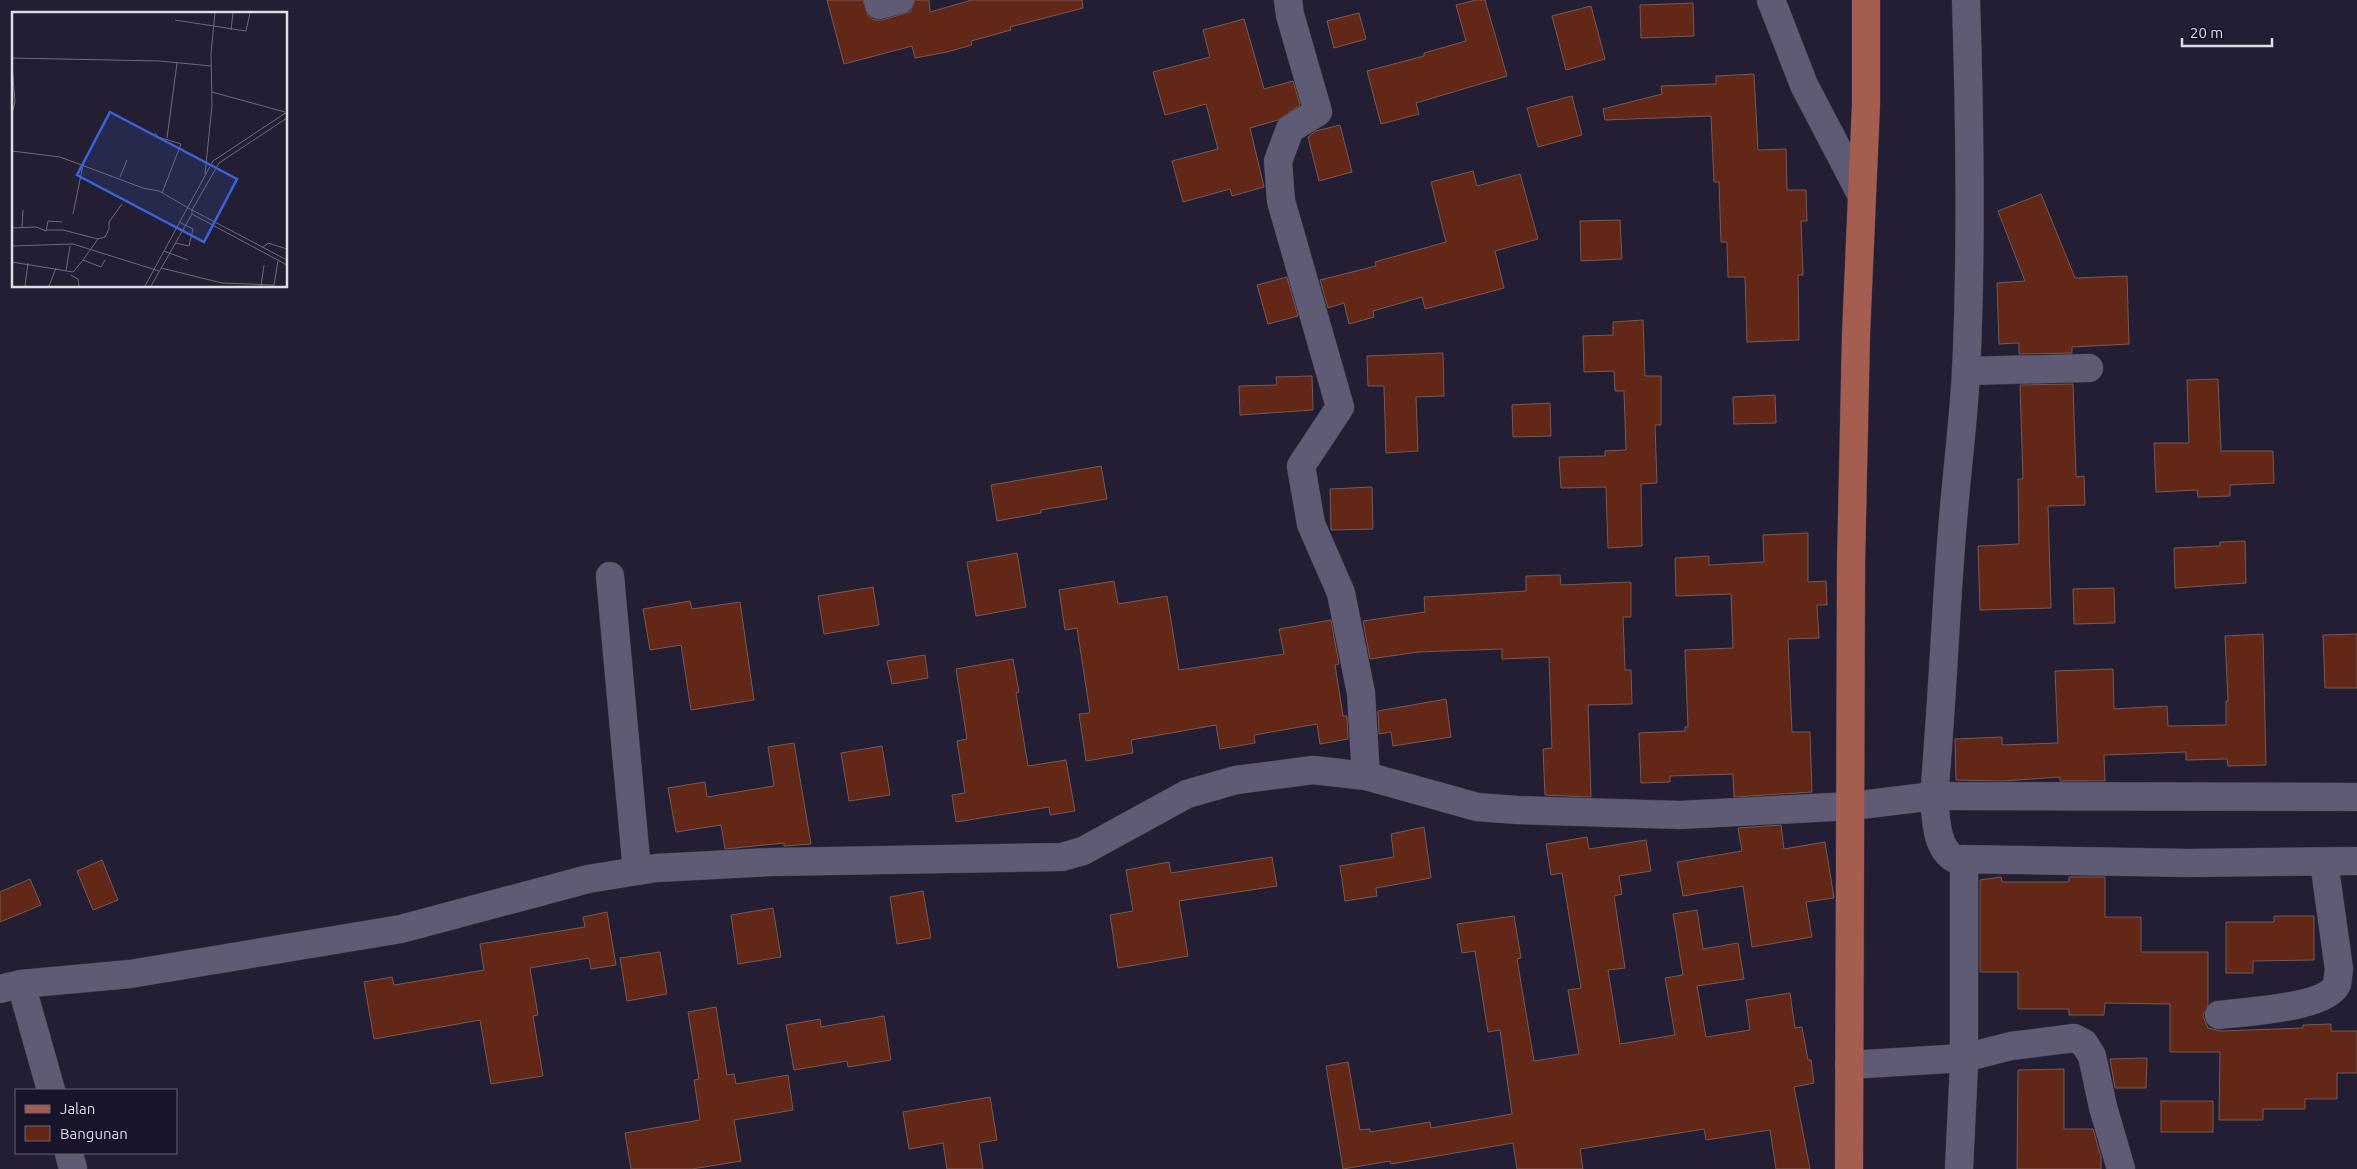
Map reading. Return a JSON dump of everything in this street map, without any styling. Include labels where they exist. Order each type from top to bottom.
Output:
[{"type":"main road","points":[[1849,1169],[1854,806],[1852,554],[1861,194],[1866,104],[1866,0]]},
{"type":"street","points":[[878,0],[879,5],[900,0]]},
{"type":"street","points":[[1288,0],[1290,15],[1318,112],[1290,129],[1278,161],[1281,201],[1340,407],[1301,466],[1311,524],[1341,593],[1361,693],[1366,776]]},
{"type":"street","points":[[1771,0],[1804,85],[1861,194]]},
{"type":"street","points":[[1959,1169],[1955,1059],[1953,854],[1930,806],[1943,706],[1952,532],[1962,438],[1966,371],[1971,153],[1966,0]]},
{"type":"street","points":[[1966,371],[2088,368]]},
{"type":"street","points":[[610,576],[637,871]]},
{"type":"street","points":[[51,1089],[10,987],[130,974],[401,930],[588,879],[637,871],[771,862],[1062,857],[1083,851],[1187,794],[1236,780],[1313,770],[1366,776],[1477,806],[1517,810],[1680,815],[1854,806],[2357,797]]},
{"type":"street","points":[[1953,854],[2189,863],[2357,861]]},
{"type":"street","points":[[2220,1015],[2308,1003],[2326,996],[2336,986],[2339,969],[2324,862]]},
{"type":"street","points":[[1849,1066],[1955,1059],[2011,1046],[2074,1038],[2084,1044],[2092,1056],[2103,1107],[2121,1169]]},
{"type":"street","points":[[68,1154],[73,1169]]},
{"type":"building","points":[[827,0],[863,0],[868,16],[874,20],[882,20],[910,12],[915,0],[929,0],[930,12],[972,0],[1082,0],[1083,8],[1010,27],[1011,30],[971,41],[972,45],[947,52],[915,58],[912,46],[844,64]]},
{"type":"building","points":[[1476,0],[1485,0],[1507,76],[1416,103],[1419,114],[1381,124],[1367,71],[1424,56],[1424,53],[1466,41],[1456,5]]},
{"type":"building","points":[[1693,3],[1694,36],[1641,38],[1640,5]]},
{"type":"building","points":[[1591,6],[1605,59],[1566,70],[1552,16]]},
{"type":"building","points":[[1359,13],[1366,39],[1334,48],[1327,21]]},
{"type":"building","points":[[1244,19],[1264,89],[1293,81],[1300,105],[1278,120],[1250,128],[1264,187],[1232,196],[1230,189],[1183,202],[1172,161],[1218,149],[1206,104],[1165,115],[1153,72],[1210,57],[1203,30]]},
{"type":"building","points":[[1754,74],[1758,150],[1786,149],[1787,190],[1806,190],[1807,221],[1801,221],[1803,275],[1798,275],[1799,340],[1747,342],[1745,277],[1728,277],[1727,242],[1721,242],[1719,182],[1714,182],[1711,116],[1605,120],[1603,109],[1662,94],[1661,86],[1716,84],[1716,76]]},
{"type":"building","points":[[1572,96],[1582,135],[1538,147],[1527,108]]},
{"type":"building","points":[[1340,125],[1352,172],[1319,181],[1308,137],[1316,131]]},
{"type":"building","points":[[1473,171],[1477,186],[1520,174],[1538,239],[1495,251],[1504,288],[1425,309],[1422,297],[1373,311],[1374,317],[1349,324],[1344,303],[1328,308],[1320,280],[1376,266],[1375,262],[1446,242],[1431,182]]},
{"type":"building","points":[[2041,194],[2075,278],[2127,276],[2129,344],[2072,347],[2072,353],[2019,354],[2019,343],[1999,344],[1997,283],[2025,281],[1998,211]]},
{"type":"building","points":[[1620,220],[1622,259],[1581,261],[1580,221]]},
{"type":"building","points":[[1287,277],[1298,316],[1268,324],[1257,285]]},
{"type":"building","points":[[1643,320],[1645,376],[1661,376],[1661,425],[1655,425],[1657,483],[1641,484],[1642,546],[1608,548],[1606,487],[1561,488],[1559,457],[1605,456],[1605,451],[1626,450],[1624,391],[1615,391],[1614,371],[1584,372],[1583,336],[1613,335],[1613,322]]},
{"type":"building","points":[[1443,353],[1444,396],[1416,397],[1418,451],[1386,453],[1384,386],[1368,386],[1367,356]]},
{"type":"building","points":[[1312,376],[1313,410],[1240,415],[1239,386],[1277,385],[1276,377]]},
{"type":"building","points":[[2218,379],[2221,451],[2273,451],[2274,483],[2230,485],[2230,496],[2198,497],[2197,490],[2156,492],[2154,443],[2189,443],[2187,380]]},
{"type":"building","points":[[2073,384],[2076,477],[2084,476],[2085,505],[2048,506],[2051,608],[1980,610],[1978,546],[2019,544],[2018,479],[2023,479],[2020,385]]},
{"type":"building","points":[[1775,395],[1776,423],[1734,424],[1733,397]]},
{"type":"building","points":[[1550,403],[1551,436],[1513,437],[1512,405]]},
{"type":"building","points":[[1101,466],[1107,499],[1041,510],[1041,513],[997,521],[991,485]]},
{"type":"building","points":[[1372,487],[1373,529],[1331,530],[1330,489]]},
{"type":"building","points":[[1808,533],[1808,582],[1826,581],[1827,605],[1817,605],[1819,638],[1788,639],[1792,732],[1810,732],[1812,792],[1734,797],[1733,774],[1670,776],[1670,782],[1641,783],[1639,733],[1685,731],[1685,727],[1688,727],[1685,650],[1733,648],[1731,594],[1676,596],[1675,558],[1709,556],[1709,565],[1764,562],[1763,535]]},
{"type":"building","points":[[2245,541],[2246,583],[2175,588],[2174,548],[2220,546],[2220,542]]},
{"type":"building","points":[[1017,553],[1026,607],[976,616],[967,562]]},
{"type":"building","points":[[1560,575],[1561,585],[1631,582],[1631,617],[1623,617],[1625,670],[1631,670],[1632,704],[1588,705],[1591,797],[1545,795],[1543,749],[1552,748],[1549,657],[1502,659],[1502,649],[1418,652],[1370,659],[1363,621],[1425,612],[1424,597],[1526,591],[1526,576]]},
{"type":"building","points":[[1114,581],[1118,604],[1167,596],[1179,670],[1284,654],[1279,629],[1331,620],[1339,664],[1335,665],[1343,716],[1347,716],[1348,739],[1320,744],[1317,724],[1254,735],[1255,743],[1220,749],[1216,725],[1131,740],[1133,753],[1086,761],[1079,714],[1090,713],[1077,628],[1065,630],[1059,590]]},
{"type":"building","points":[[873,587],[879,625],[824,634],[818,596]]},
{"type":"building","points":[[2114,588],[2115,623],[2074,624],[2073,589]]},
{"type":"building","points":[[690,601],[692,609],[740,602],[754,700],[691,710],[681,645],[650,650],[643,609]]},
{"type":"building","points":[[2263,634],[2266,765],[2228,766],[2227,759],[2186,760],[2186,752],[2104,755],[2105,781],[2060,781],[2060,777],[2003,781],[1956,780],[1955,739],[2002,737],[2002,745],[2058,743],[2055,671],[2113,669],[2114,709],[2167,706],[2168,726],[2226,725],[2226,701],[2228,701],[2225,636]]},
{"type":"building","points":[[2357,634],[2357,688],[2325,688],[2323,635]]},
{"type":"building","points":[[925,655],[928,678],[892,684],[887,661]]},
{"type":"building","points":[[1013,659],[1019,692],[1016,693],[1028,766],[1066,760],[1075,811],[1050,815],[1049,807],[956,822],[952,795],[965,793],[957,741],[967,739],[956,669]]},
{"type":"building","points":[[1446,699],[1451,737],[1393,746],[1391,732],[1379,734],[1378,711]]},
{"type":"building","points":[[794,743],[811,844],[784,846],[784,843],[725,849],[721,825],[676,832],[668,788],[705,782],[707,797],[774,786],[768,747]]},
{"type":"building","points":[[882,746],[890,795],[849,801],[841,753]]},
{"type":"building","points":[[1781,825],[1784,849],[1825,842],[1834,898],[1806,902],[1812,937],[1752,947],[1743,886],[1683,896],[1677,862],[1742,851],[1738,828]]},
{"type":"building","points":[[1424,827],[1431,878],[1376,888],[1377,896],[1345,901],[1340,866],[1394,857],[1391,834]]},
{"type":"building","points":[[1587,837],[1589,849],[1646,840],[1651,871],[1619,876],[1622,894],[1614,896],[1625,968],[1608,970],[1620,1044],[1675,1035],[1665,978],[1683,975],[1673,914],[1697,910],[1703,949],[1738,943],[1744,979],[1697,986],[1706,1037],[1750,1030],[1746,1000],[1790,993],[1795,1028],[1802,1027],[1808,1060],[1811,1060],[1814,1083],[1794,1087],[1810,1169],[1776,1169],[1770,1130],[1706,1140],[1704,1129],[1580,1149],[1583,1169],[1517,1169],[1513,1143],[1391,1164],[1390,1161],[1343,1169],[1326,1066],[1348,1062],[1360,1130],[1370,1129],[1370,1132],[1430,1122],[1431,1128],[1512,1114],[1500,1030],[1488,1032],[1475,951],[1462,953],[1457,924],[1514,916],[1521,958],[1517,959],[1534,1061],[1579,1054],[1568,990],[1581,988],[1562,873],[1551,875],[1546,844]]},
{"type":"building","points":[[1272,857],[1277,886],[1179,901],[1188,956],[1118,968],[1110,915],[1133,911],[1126,870],[1169,862],[1171,873]]},
{"type":"building","points":[[102,860],[118,900],[93,910],[77,871]]},
{"type":"building","points":[[2001,877],[2002,882],[2069,882],[2069,877],[2105,877],[2105,917],[2141,917],[2141,952],[2208,952],[2208,1005],[2203,1016],[2208,1028],[2221,1031],[2303,1028],[2303,1025],[2331,1024],[2331,1031],[2357,1031],[2357,1073],[2337,1073],[2337,1099],[2305,1099],[2305,1109],[2263,1109],[2263,1120],[2219,1120],[2220,1052],[2170,1052],[2170,1004],[2105,1003],[2104,1015],[2069,1015],[2069,1009],[2018,1009],[2018,972],[1980,972],[1980,880]]},
{"type":"building","points":[[30,879],[41,905],[0,922],[0,892]]},
{"type":"building","points":[[923,891],[931,938],[897,944],[890,897]]},
{"type":"building","points":[[773,908],[781,957],[738,964],[731,915]]},
{"type":"building","points":[[607,912],[616,965],[591,969],[589,958],[530,968],[538,1015],[533,1016],[543,1076],[491,1084],[480,1020],[374,1039],[364,982],[392,977],[394,985],[484,970],[480,944],[585,927],[583,917]]},
{"type":"building","points":[[2274,916],[2314,916],[2314,960],[2253,961],[2253,973],[2226,973],[2226,922],[2274,922]]},
{"type":"building","points":[[660,952],[667,994],[627,1001],[620,958]]},
{"type":"building","points":[[716,1007],[727,1075],[734,1074],[736,1084],[788,1075],[793,1110],[734,1120],[741,1161],[692,1169],[631,1169],[625,1133],[700,1120],[694,1080],[699,1079],[688,1012]]},
{"type":"building","points":[[884,1016],[891,1060],[848,1067],[847,1061],[794,1070],[786,1025],[820,1019],[821,1027]]},
{"type":"building","points":[[2147,1058],[2146,1088],[2115,1088],[2110,1059]]},
{"type":"building","points":[[2064,1069],[2064,1129],[2093,1129],[2101,1157],[2101,1169],[2017,1169],[2018,1070]]},
{"type":"building","points":[[990,1097],[997,1140],[979,1143],[983,1169],[947,1169],[943,1143],[909,1149],[903,1112]]},
{"type":"building","points":[[2161,1101],[2213,1101],[2213,1132],[2161,1132]]}]
